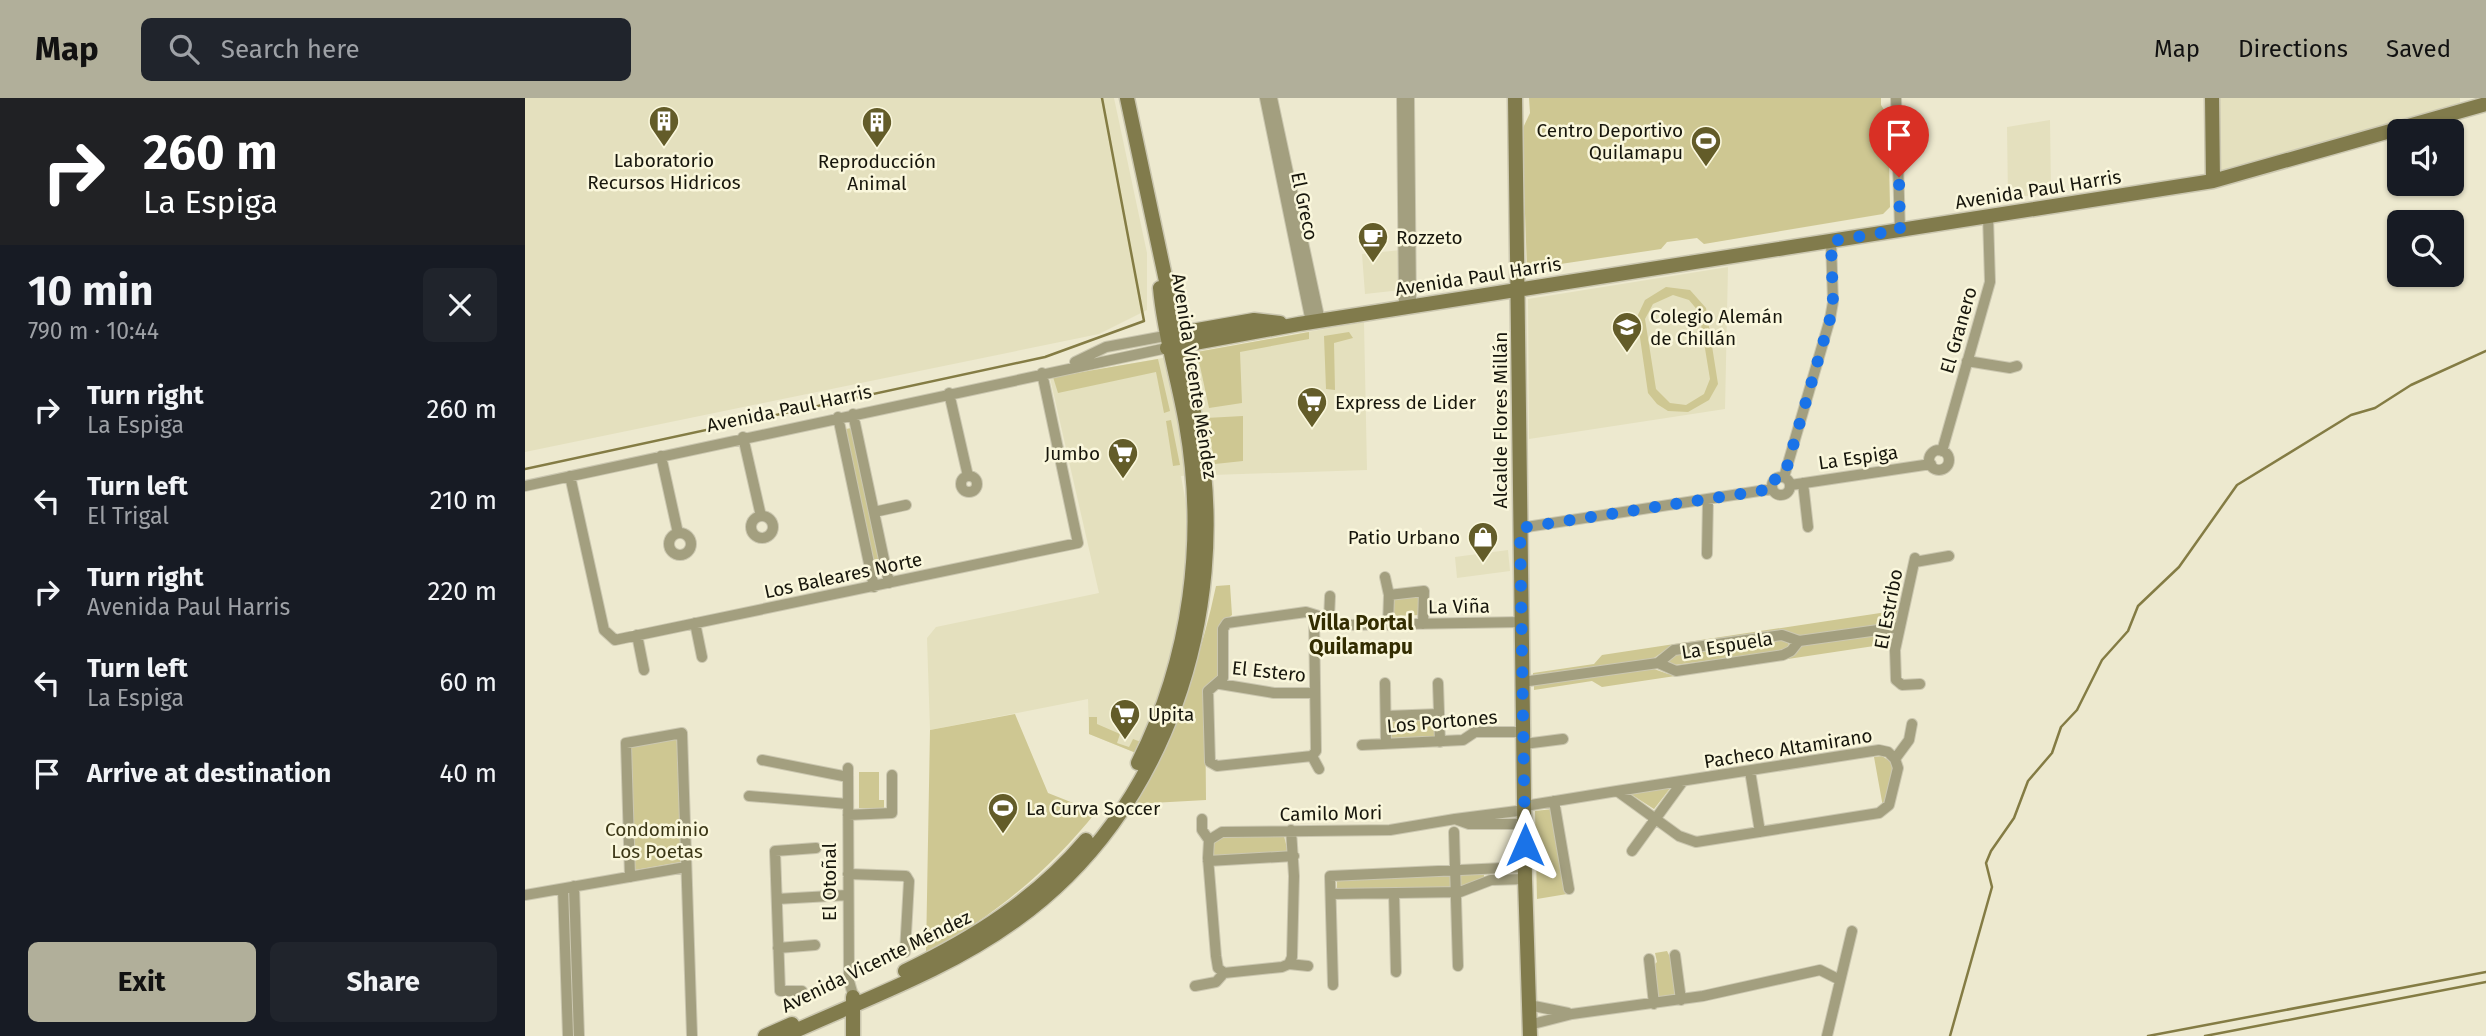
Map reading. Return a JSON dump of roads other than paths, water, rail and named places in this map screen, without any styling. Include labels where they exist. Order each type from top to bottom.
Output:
[{"type":"main road","name":"Avenida Vicente Méndez","points":[[784,1036],[959,945],[1030,896],[1093,832],[1134,772],[1156,724],[1176,666],[1193,570],[1194,496],[1189,446],[1154,227],[1127,98]]},
{"type":"main road","name":"Alcalde Flores Millán","points":[[1515,98],[1529,1030]]},
{"type":"main road","points":[[2212,98],[2213,181]]},
{"type":"main road","name":"Avenida Paul Harris","points":[[1172,341],[1408,307],[2213,181],[2486,104]]},
{"type":"main road","name":"Avenida Vicente Méndez","points":[[765,1036],[855,1001],[966,952],[1015,921],[1046,896],[1087,855],[1121,809],[1161,740],[1181,691],[1196,640],[1208,551],[1203,459],[1172,341]]},
{"type":"main road","points":[[853,1035],[855,1001]]},
{"type":"street","name":"El Greco","points":[[1265,98],[1310,322]]},
{"type":"street","name":"El Greco","points":[[1272,98],[1310,322]]},
{"type":"street","points":[[1402,98],[1408,307]]},
{"type":"street","points":[[1408,307],[1409,98]]},
{"type":"street","points":[[1896,98],[1900,230]]},
{"type":"street","name":"El Granero","points":[[1943,451],[1990,282],[1988,216]]},
{"type":"street","points":[[1772,489],[1773,480],[1787,481],[1830,319],[1833,302],[1831,241]]},
{"type":"street","name":"Avenida Paul Harris","points":[[525,486],[1062,369],[1105,347],[1172,341]]},
{"type":"street","points":[[1967,361],[2010,368],[2017,366]]},
{"type":"street","name":"Los Baleares Norte","points":[[570,476],[604,631],[615,640],[1078,543],[1042,373]]},
{"type":"street","points":[[949,393],[968,476]]},
{"type":"street","points":[[853,414],[889,583]]},
{"type":"street","points":[[838,418],[874,586]]},
{"type":"street","points":[[743,437],[761,516]]},
{"type":"street","points":[[1943,451],[1949,458],[1947,466],[1938,470],[1931,464],[1933,453],[1943,451]]},
{"type":"street","points":[[661,456],[678,533]]},
{"type":"street","name":"La Espiga","points":[[1520,528],[1772,489],[1776,494],[1784,495],[1787,481],[1803,483],[1931,464]]},
{"type":"street","points":[[1803,483],[1808,527]]},
{"type":"street","points":[[1707,554],[1708,499]]},
{"type":"street","points":[[874,512],[906,505]]},
{"type":"street","name":"El Estribo","points":[[1920,684],[1902,685],[1896,680],[1895,650],[1915,560],[1949,556]]},
{"type":"street","points":[[1385,577],[1389,595],[1388,625]]},
{"type":"street","points":[[1389,595],[1424,591],[1423,624]]},
{"type":"street","points":[[1329,620],[1330,596]]},
{"type":"street","name":"La Viña","points":[[1220,684],[1223,678],[1223,629],[1227,623],[1299,612],[1348,625],[1521,622]]},
{"type":"street","points":[[1220,684],[1208,691],[1210,762],[1217,766],[1312,756],[1316,751],[1314,615]]},
{"type":"street","points":[[695,623],[702,656]]},
{"type":"street","name":"La Espuela","points":[[1522,682],[1658,663],[1674,650],[1782,635],[1799,641],[1900,627]]},
{"type":"street","points":[[637,635],[644,670]]},
{"type":"street","name":"La Espuela","points":[[1658,663],[1676,671],[1783,655],[1791,651],[1799,641]]},
{"type":"street","points":[[1385,683],[1386,744]]},
{"type":"street","points":[[1438,683],[1440,742]]},
{"type":"street","name":"El Estero","points":[[1220,684],[1274,693],[1315,693]]},
{"type":"street","points":[[1386,716],[1439,714]]},
{"type":"street","points":[[1616,791],[1679,836],[1696,842],[1886,811],[1898,768],[1895,759],[1909,740],[1912,724]]},
{"type":"street","points":[[630,877],[627,743],[682,733],[692,1036]]},
{"type":"street","name":"Los Portones","points":[[1362,746],[1463,740],[1475,733],[1563,739]]},
{"type":"street","name":"Pacheco Altamirano","points":[[1683,781],[1879,750],[1888,752],[1895,759]]},
{"type":"street","points":[[1312,756],[1319,769]]},
{"type":"street","name":"El Otoñal","points":[[762,760],[848,773],[849,981],[855,1001]]},
{"type":"street","points":[[1750,771],[1760,832]]},
{"type":"street","points":[[848,815],[892,813],[892,775]]},
{"type":"street","name":"Camilo Mori","points":[[1209,840],[1211,836],[1222,832],[1390,830],[1455,819],[1469,824],[1525,813],[1554,801],[1673,780],[1683,781]]},
{"type":"street","points":[[1632,851],[1683,781]]},
{"type":"street","points":[[749,796],[848,804]]},
{"type":"street","points":[[1554,801],[1569,889]]},
{"type":"street","points":[[1202,819],[1202,830],[1209,840],[1208,861],[1216,956],[1218,968],[1224,973]]},
{"type":"street","points":[[1289,964],[1292,957],[1294,856],[1291,830]]},
{"type":"street","points":[[1454,832],[1458,966]]},
{"type":"street","points":[[802,991],[779,991],[775,851],[816,848]]},
{"type":"street","points":[[1208,861],[1294,856]]},
{"type":"street","points":[[525,895],[686,867]]},
{"type":"street","points":[[1333,985],[1331,876],[1455,870],[1525,873]]},
{"type":"street","points":[[1331,894],[1456,892],[1472,890],[1491,880],[1525,873]]},
{"type":"street","points":[[848,874],[907,876],[909,881],[905,952]]},
{"type":"street","points":[[569,1036],[574,887]]},
{"type":"street","points":[[563,888],[579,1036]]},
{"type":"street","points":[[1394,893],[1396,972]]},
{"type":"street","points":[[777,899],[848,895]]},
{"type":"street","points":[[1827,1036],[1852,931]]},
{"type":"street","points":[[778,948],[815,945]]},
{"type":"street","points":[[1675,955],[1681,1000]]},
{"type":"street","points":[[1649,959],[1654,1004]]},
{"type":"street","points":[[1195,986],[1216,982],[1224,973],[1289,964],[1308,966]]},
{"type":"street","points":[[1529,1030],[1572,1014],[1681,1000],[1820,970],[1840,980]]},
{"type":"street","points":[[1529,1005],[1572,1014]]},
{"type":"waterway","points":[[525,469],[1045,357],[1144,321],[1102,98]]},
{"type":"waterway","points":[[1950,1036],[1992,887],[1986,863],[1991,851],[2014,818],[2028,781],[2052,753],[2061,727],[2077,710],[2102,660],[2128,631],[2138,606],[2179,567],[2237,485],[2351,415],[2375,408],[2411,385],[2486,351]]},
{"type":"waterway","points":[[2148,1036],[2486,972]]},
{"type":"waterway","points":[[2205,1036],[2486,982]]},
{"type":"place","name":"Laboratorio Recursos Hidricos","points":[[664,148]]},
{"type":"place","name":"Reproducción Animal","points":[[877,149]]},
{"type":"place","name":"Centro Deportivo Quilamapu","points":[[1706,168]]},
{"type":"place","name":"Rozzeto","points":[[1373,264]]},
{"type":"place","name":"Colegio Alemán de Chillán","points":[[1627,354]]},
{"type":"place","name":"Express de Lider","points":[[1312,429]]},
{"type":"place","name":"Jumbo","points":[[1123,480]]},
{"type":"place","name":"Patio Urbano","points":[[1483,564]]},
{"type":"place","name":"Upita","points":[[1125,741]]},
{"type":"place","name":"La Curva Soccer","points":[[1003,835]]},
{"type":"district","name":"Villa Portal Quilamapu","points":[[1361,635]]},
{"type":"park label","name":"Condominio Los Poetas","points":[[657,840]]}]
